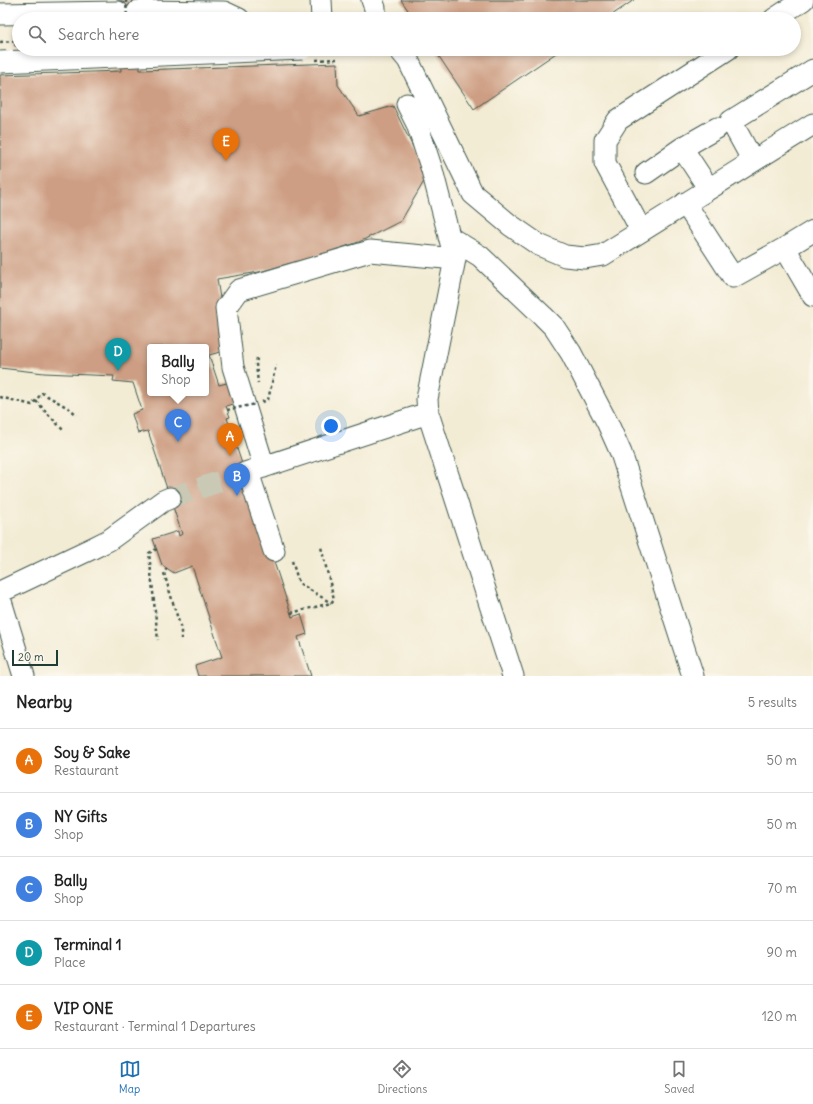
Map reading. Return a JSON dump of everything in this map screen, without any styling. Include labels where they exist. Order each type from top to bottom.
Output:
[{"type":"street","points":[[321,0],[322,12]]},
{"type":"street","points":[[785,12],[803,0]]},
{"type":"street","points":[[64,12],[127,10],[224,12]]},
{"type":"street","points":[[0,14],[12,14]]},
{"type":"street","points":[[0,56],[12,56]]},
{"type":"street","points":[[0,62],[139,56]]},
{"type":"street","points":[[405,56],[473,194],[510,225],[539,245],[565,256],[585,258],[603,255],[813,124]]},
{"type":"street","points":[[641,230],[605,163],[605,140],[618,120],[717,56]]},
{"type":"street","points":[[753,162],[731,121],[813,70]]},
{"type":"street","points":[[406,104],[418,124],[432,170],[455,259],[427,399],[428,413],[513,676]]},
{"type":"street","points":[[646,173],[682,148],[717,128]]},
{"type":"street","points":[[682,148],[709,188]]},
{"type":"street","points":[[685,203],[733,277],[813,231]]},
{"type":"street","points":[[449,237],[480,256],[543,316],[558,333],[571,353],[608,424],[621,453],[693,676]]},
{"type":"street","points":[[785,248],[813,296]]},
{"type":"street","points":[[283,556],[253,470],[233,367],[226,308],[239,290],[370,251],[455,259]]},
{"type":"street","points":[[253,470],[428,413]]},
{"type":"street","points":[[0,592],[109,540],[163,501],[170,498]]},
{"type":"street","points":[[0,598],[24,676]]},
{"type":"path","points":[[0,42],[12,41]]},
{"type":"path","points":[[257,358],[256,364],[258,387]]},
{"type":"path","points":[[228,410],[268,400],[276,365]]},
{"type":"path","points":[[0,397],[32,405],[42,393],[70,408],[77,415]]},
{"type":"path","points":[[36,401],[63,430]]},
{"type":"path","points":[[291,613],[331,603],[334,599],[321,547]]},
{"type":"path","points":[[156,549],[149,553],[158,640]]},
{"type":"path","points":[[283,556],[299,583],[331,603]]},
{"type":"path","points":[[167,568],[164,573],[181,629],[181,639]]},
{"type":"building","points":[[118,0],[137,0],[138,12],[119,12]]},
{"type":"building","points":[[401,0],[634,0],[616,12],[409,12]]},
{"type":"building","points":[[120,56],[139,56],[140,70],[337,63],[338,85],[359,116],[393,106],[426,174],[426,178],[401,221],[359,242],[319,255],[259,272],[217,279],[228,350],[209,355],[219,385],[234,381],[241,401],[226,406],[230,417],[227,418],[292,617],[301,614],[307,634],[298,637],[311,676],[198,676],[195,666],[222,657],[192,566],[174,573],[162,565],[153,539],[178,531],[179,536],[182,534],[148,431],[138,433],[132,414],[142,410],[133,383],[113,381],[114,376],[44,373],[0,368],[0,75],[121,71]]},
{"type":"building","points":[[439,56],[552,56],[474,109]]},
{"type":"tunnel","points":[[170,498],[245,473]]},
{"type":"place","name":"VIP ONE","points":[[226,161]]},
{"type":"place","name":"Terminal 1","points":[[118,371]]},
{"type":"place","name":"Bally","points":[[178,442]]},
{"type":"place","name":"Soy & Sake","points":[[230,456]]},
{"type":"place","name":"NY Gifts","points":[[237,496]]}]
